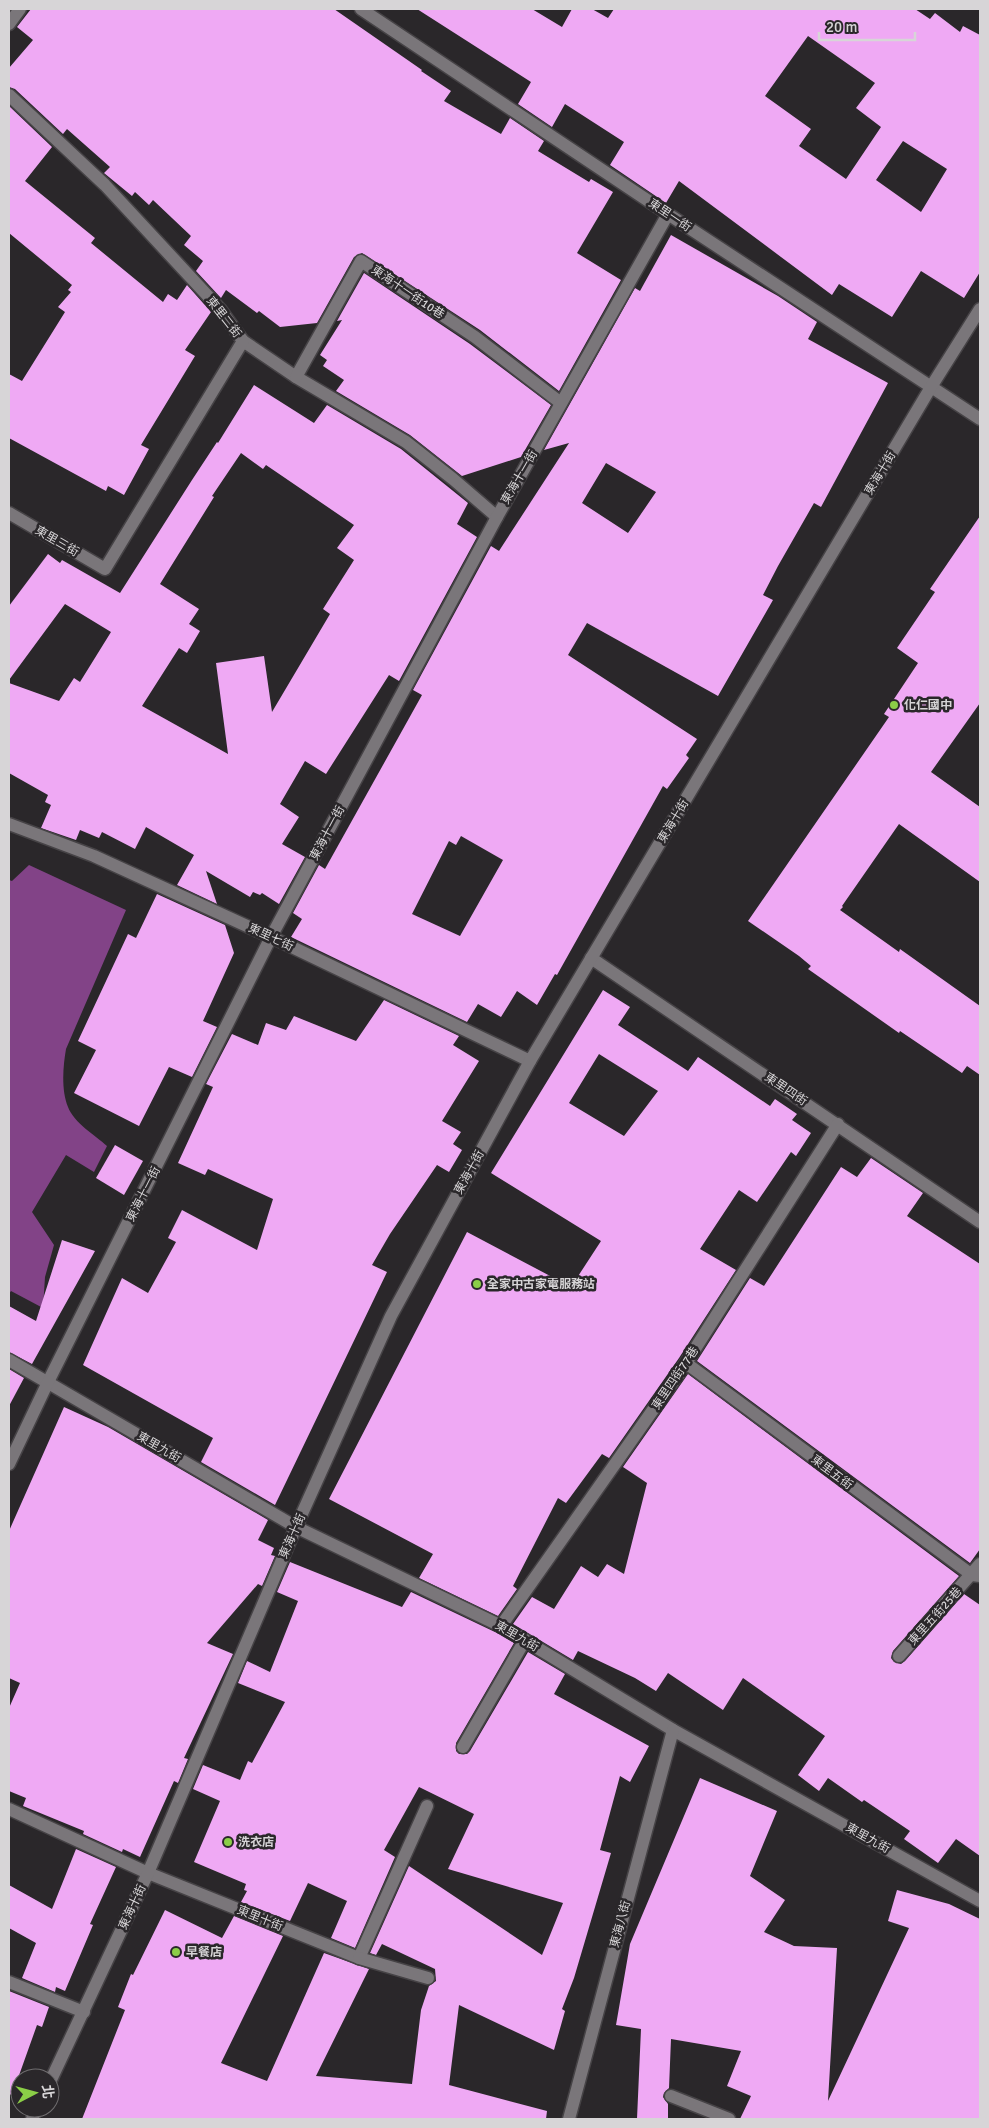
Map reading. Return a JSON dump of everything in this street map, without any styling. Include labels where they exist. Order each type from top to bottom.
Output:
[{"type":"street","points":[[9,24],[20,9]]},
{"type":"street","name":"東里一街","points":[[361,9],[980,419]]},
{"type":"street","name":"東里二街","points":[[9,95],[105,185],[220,309],[243,341],[296,377],[406,442],[453,479],[496,517]]},
{"type":"street","name":"東海十一街","points":[[9,1464],[48,1382],[271,937],[496,517],[668,214]]},
{"type":"street","name":"東海十一街10巷","points":[[296,377],[361,261],[475,337],[561,403]]},
{"type":"street","name":"東海十街","points":[[57,2068],[148,1873],[296,1527],[391,1316],[530,1061],[931,387],[980,309]]},
{"type":"street","name":"東里三街","points":[[9,513],[105,569],[243,341]]},
{"type":"street","name":"東里七街","points":[[10,826],[78,848],[271,937],[530,1061]]},
{"type":"street","name":"東里四街","points":[[591,958],[980,1222]]},
{"type":"street","name":"東里四街77巷","points":[[501,1626],[686,1363],[838,1124]]},
{"type":"street","name":"東里九街","points":[[9,1360],[296,1527],[501,1626],[672,1730],[980,1901]]},
{"type":"street","name":"東里五街","points":[[686,1363],[976,1576]]},
{"type":"street","name":"東里五街25巷","points":[[900,1656],[976,1576],[980,1564]]},
{"type":"street","points":[[463,1748],[525,1640]]},
{"type":"street","name":"東海八街","points":[[569,2119],[672,1730]]},
{"type":"street","points":[[360,1958],[427,1806]]},
{"type":"street","name":"東里十街","points":[[9,1808],[148,1873],[360,1958],[428,1978]]},
{"type":"street","points":[[9,1982],[84,2012]]},
{"type":"street","points":[[670,2096],[728,2119]]},
{"type":"shaded area","points":[[29,865],[126,910],[66,1049],[64,1063],[64,1093],[71,1113],[107,1146],[94,1172],[66,1155],[32,1212],[54,1245],[45,1277],[43,1308],[11,1291],[9,1294],[9,880],[12,881]]},
{"type":"building","points":[[31,9],[334,9],[451,91],[444,101],[501,134],[510,118],[544,141],[538,151],[589,182],[591,179],[613,192],[577,253],[621,280],[559,391],[480,330],[362,253],[354,257],[317,323],[280,327],[226,290],[221,298],[196,271],[203,261],[184,245],[191,236],[153,200],[149,205],[135,192],[132,196],[104,173],[110,167],[67,129],[63,134],[15,89],[9,87],[9,68],[33,40],[17,27]]},
{"type":"building","points":[[417,9],[532,9],[562,27],[572,9],[592,9],[608,18],[614,9],[915,9],[930,19],[935,13],[960,32],[963,26],[980,35],[980,272],[964,298],[921,271],[892,317],[839,284],[832,295],[679,181],[666,203],[610,165],[624,142],[565,104],[552,127],[518,104],[531,82]],"holes":[[[808,36],[875,83],[856,108],[881,127],[846,179],[799,146],[811,129],[765,96]],[[903,141],[947,169],[921,212],[876,180]]]},
{"type":"building","points":[[9,106],[52,147],[25,181],[95,238],[91,243],[163,302],[168,294],[177,300],[187,285],[211,312],[185,350],[195,356],[141,445],[149,449],[124,495],[108,486],[106,491],[9,438],[9,374],[22,381],[65,312],[58,307],[71,292],[68,290],[72,285],[9,233]]},
{"type":"building","points":[[671,235],[778,296],[817,322],[808,339],[888,383],[821,507],[814,503],[778,566],[763,595],[773,600],[718,696],[587,623],[568,655],[697,739],[686,755],[689,758],[667,789],[663,786],[557,975],[555,974],[537,1005],[517,991],[501,1017],[478,1004],[467,1022],[291,937],[302,919],[293,913],[319,865],[325,869],[422,695],[413,690],[491,546],[499,551],[569,443],[544,450],[635,288],[640,291]],"holes":[[[606,463],[656,492],[628,533],[582,503]],[[461,836],[503,860],[460,936],[412,914],[449,841],[456,845]]]},
{"type":"building","points":[[364,273],[470,344],[551,405],[521,457],[462,476],[410,435],[336,391],[344,380],[323,366],[327,360],[320,355],[342,320],[337,321]]},
{"type":"building","points":[[254,385],[314,423],[327,405],[401,449],[468,503],[457,524],[477,537],[399,681],[389,675],[326,774],[305,761],[280,804],[299,817],[282,844],[305,857],[279,904],[262,893],[260,895],[253,892],[250,897],[206,871],[217,904],[177,885],[194,855],[146,827],[135,849],[102,832],[99,838],[80,830],[76,840],[41,828],[51,805],[45,802],[48,795],[9,773],[9,683],[59,701],[74,678],[80,682],[111,632],[65,604],[9,680],[9,606],[48,554],[60,563],[62,560],[120,593],[192,480],[218,443]],"holes":[[[241,453],[263,469],[266,465],[354,525],[337,548],[354,560],[323,609],[330,614],[272,712],[264,656],[216,663],[228,754],[142,706],[179,648],[187,653],[200,631],[189,624],[199,609],[160,584],[214,497],[212,496]]]},
{"type":"building","points":[[980,516],[980,703],[931,772],[980,807],[980,882],[899,824],[840,910],[899,952],[900,949],[980,1006],[980,1075],[967,1066],[962,1073],[900,1031],[899,1033],[808,969],[811,966],[799,956],[748,921],[889,717],[884,714],[918,663],[897,648],[935,592],[930,589]]},
{"type":"building","points":[[157,894],[225,925],[234,953],[203,1021],[217,1027],[192,1077],[169,1067],[139,1126],[74,1093],[96,1050],[78,1041],[128,934],[136,938]]},
{"type":"building","points":[[603,990],[630,1007],[618,1025],[688,1071],[698,1057],[770,1106],[775,1099],[797,1114],[792,1120],[811,1133],[796,1156],[791,1152],[757,1202],[739,1190],[700,1249],[736,1270],[679,1358],[609,1458],[602,1454],[566,1503],[558,1498],[513,1586],[517,1589],[498,1616],[419,1578],[433,1554],[329,1499],[467,1232],[571,1287],[601,1241],[491,1173]],"holes":[[[599,1054],[658,1091],[624,1136],[569,1103]]]},
{"type":"building","points":[[384,1000],[459,1036],[453,1045],[479,1061],[442,1121],[461,1132],[453,1144],[462,1150],[449,1172],[437,1165],[390,1234],[372,1265],[387,1272],[275,1505],[201,1462],[213,1438],[83,1365],[122,1278],[148,1293],[176,1242],[168,1238],[182,1210],[257,1250],[273,1199],[208,1169],[205,1175],[178,1163],[213,1087],[206,1084],[232,1034],[258,1045],[266,1023],[286,1030],[294,1016],[356,1041]]},
{"type":"building","points":[[115,1145],[143,1161],[124,1195],[96,1178]]},
{"type":"building","points":[[871,1158],[923,1193],[907,1216],[980,1264],[980,1549],[970,1563],[697,1361],[750,1278],[764,1286],[841,1167],[857,1177]]},
{"type":"building","points":[[62,1240],[95,1251],[32,1364],[9,1352],[9,1306],[36,1321]]},
{"type":"building","points":[[9,1369],[24,1378],[9,1406]]},
{"type":"building","points":[[688,1374],[959,1576],[893,1651],[891,1658],[894,1662],[901,1664],[905,1661],[964,1594],[980,1605],[980,1856],[956,1839],[938,1863],[904,1839],[910,1831],[864,1800],[862,1802],[828,1778],[819,1791],[798,1775],[825,1736],[743,1678],[723,1710],[668,1673],[656,1691],[635,1678],[578,1651],[573,1660],[513,1624],[532,1597],[554,1609],[581,1566],[598,1577],[607,1564],[624,1574],[647,1483],[623,1467]]},
{"type":"building","points":[[64,1407],[108,1427],[268,1520],[258,1540],[274,1548],[271,1555],[275,1556],[262,1586],[258,1584],[207,1643],[233,1654],[184,1758],[188,1759],[178,1783],[174,1781],[140,1857],[123,1849],[122,1852],[83,1834],[84,1831],[23,1806],[26,1798],[9,1791],[9,1708],[20,1683],[9,1678],[9,1531]]},
{"type":"building","points":[[290,1562],[402,1607],[411,1592],[514,1643],[456,1743],[456,1751],[459,1754],[467,1754],[470,1751],[528,1652],[565,1674],[554,1694],[649,1746],[630,1782],[620,1776],[600,1850],[611,1853],[574,1978],[562,2009],[565,2011],[554,2050],[459,2005],[449,2085],[547,2111],[546,2119],[82,2119],[125,2010],[118,2007],[131,1974],[133,1975],[165,1910],[222,1938],[234,1916],[283,1936],[221,2063],[267,2081],[324,1953],[369,1969],[316,2076],[412,2084],[421,2010],[429,1986],[436,1981],[435,1969],[382,1944],[376,1955],[370,1953],[409,1866],[542,1955],[563,1903],[448,1869],[474,1814],[419,1787],[384,1850],[395,1857],[355,1948],[331,1938],[347,1901],[308,1883],[290,1921],[241,1902],[247,1891],[244,1890],[246,1884],[194,1862],[220,1801],[193,1789],[203,1765],[240,1780],[248,1761],[252,1763],[285,1702],[238,1683],[247,1661],[270,1672],[298,1601],[277,1592]]},
{"type":"building","points":[[700,1778],[777,1811],[750,1876],[785,1900],[764,1932],[794,1946],[837,1948],[828,2101],[909,1928],[888,1921],[897,1890],[949,1904],[980,1919],[980,2119],[740,2119],[751,2096],[727,2086],[741,2051],[671,2039],[669,2088],[663,2097],[668,2104],[668,2119],[637,2119],[641,2029],[616,2025],[630,1944]]},
{"type":"building","points":[[76,1849],[116,1867],[90,1924],[93,1925],[65,1991],[56,1987],[55,1992],[22,1978],[36,1943],[9,1928],[9,1885],[52,1909]]},
{"type":"building","points":[[9,1991],[49,2007],[42,2027],[37,2025],[22,2068],[10,2068],[9,2094]]},
{"type":"place","name":"化仁國中","points":[[894,705]]},
{"type":"place","name":"全家中古家電服務站","points":[[477,1284]]},
{"type":"place","name":"洗衣店","points":[[228,1842]]},
{"type":"place","name":"早餐店","points":[[176,1952]]}]
